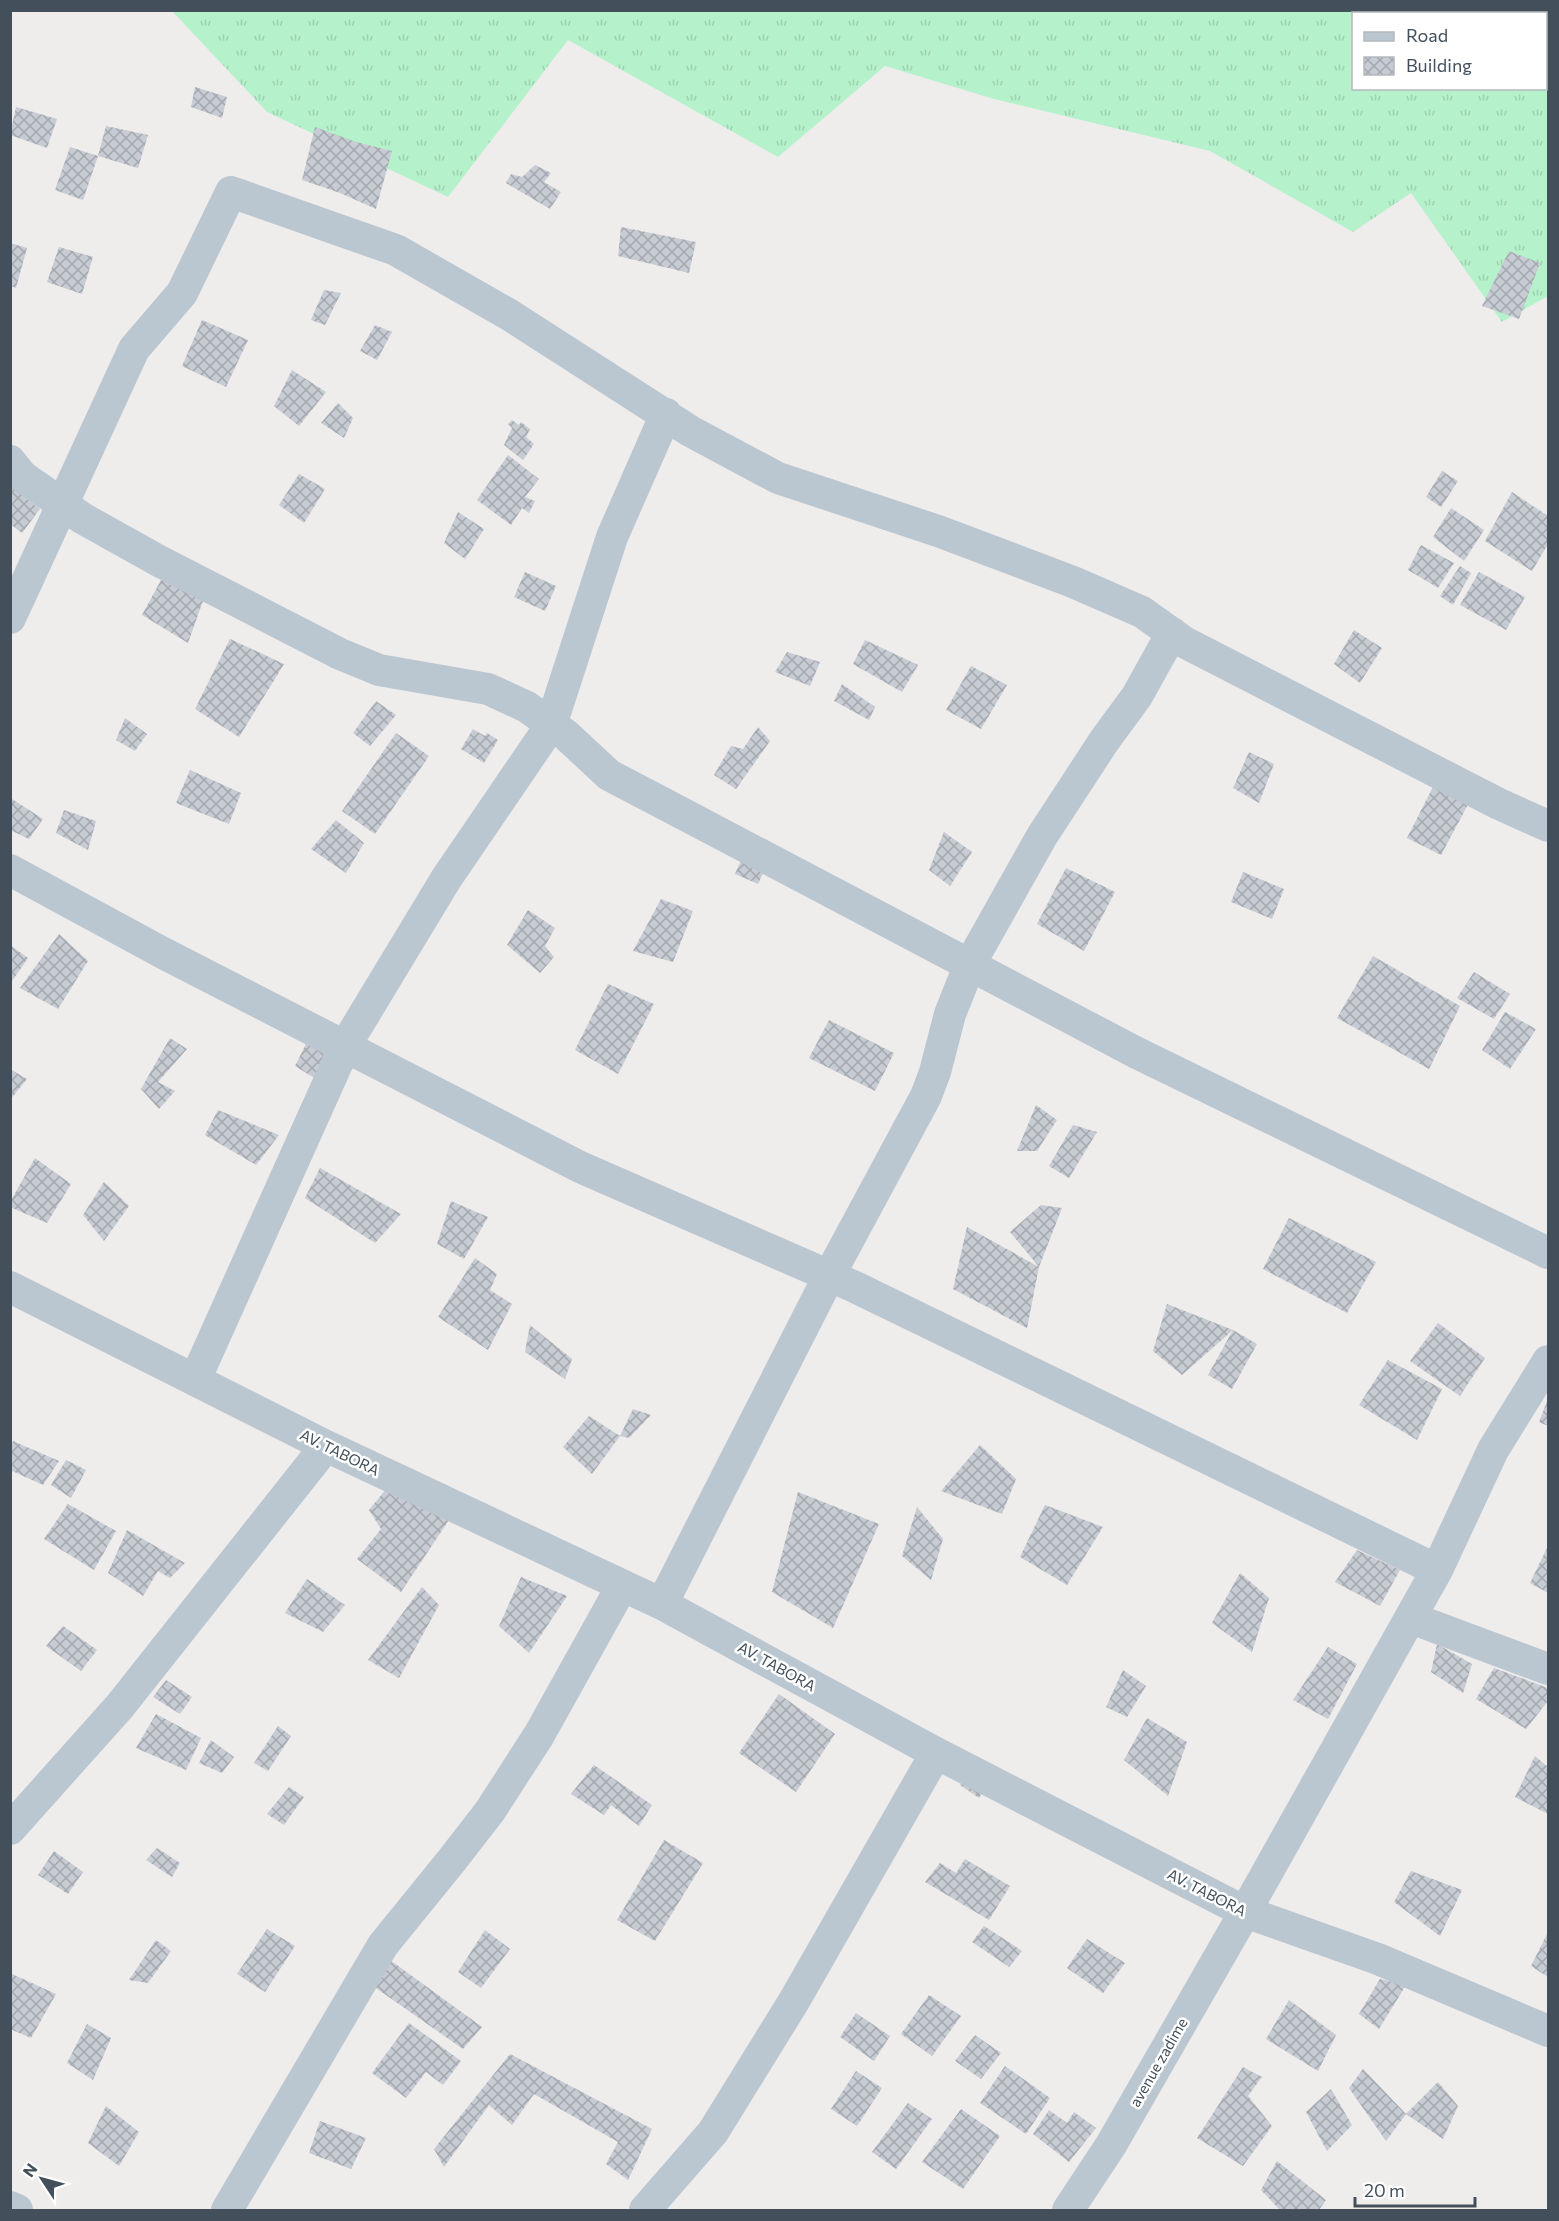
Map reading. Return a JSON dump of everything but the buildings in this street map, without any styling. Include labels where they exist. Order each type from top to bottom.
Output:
[{"type":"street","points":[[10,618],[134,349],[182,293],[231,192],[396,250],[508,314],[690,431],[778,478],[938,531],[1073,582],[1142,612],[1184,642],[1499,804],[1548,826]]},
{"type":"street","points":[[195,1380],[345,1046],[446,879],[551,724],[612,537],[666,414]]},
{"type":"street","points":[[10,461],[22,477],[82,518],[159,561],[340,654],[379,670],[488,689],[527,707],[551,724],[609,775],[1137,1053],[1548,1253]]},
{"type":"street","points":[[662,1604],[829,1276],[926,1096],[935,1072],[950,1014],[970,964],[1042,836],[1104,741],[1137,696],[1172,633]]},
{"type":"street","points":[[10,870],[163,952],[580,1167],[829,1276],[1437,1570]]},
{"type":"street","name":"AV. TABORA","points":[[10,1287],[326,1446],[662,1604],[936,1753],[1245,1912],[1378,1959],[1548,2031]]},
{"type":"street","name":"avenue zadime","points":[[1068,2211],[1111,2145],[1245,1912],[1437,1570],[1493,1450],[1548,1361]]},
{"type":"street","points":[[10,1829],[120,1706],[326,1446]]},
{"type":"street","points":[[227,2211],[383,1945],[490,1811],[539,1735],[622,1586]]},
{"type":"street","points":[[1411,1618],[1548,1670]]},
{"type":"street","points":[[645,2211],[712,2132],[795,2001],[936,1753]]},
{"type":"street","points":[[10,2207],[17,2211]]},
{"type":"green space","points":[[172,11],[1548,11],[1548,296],[1502,322],[1411,193],[1353,232],[1210,151],[994,99],[885,66],[778,157],[568,40],[448,197],[267,112]]}]
